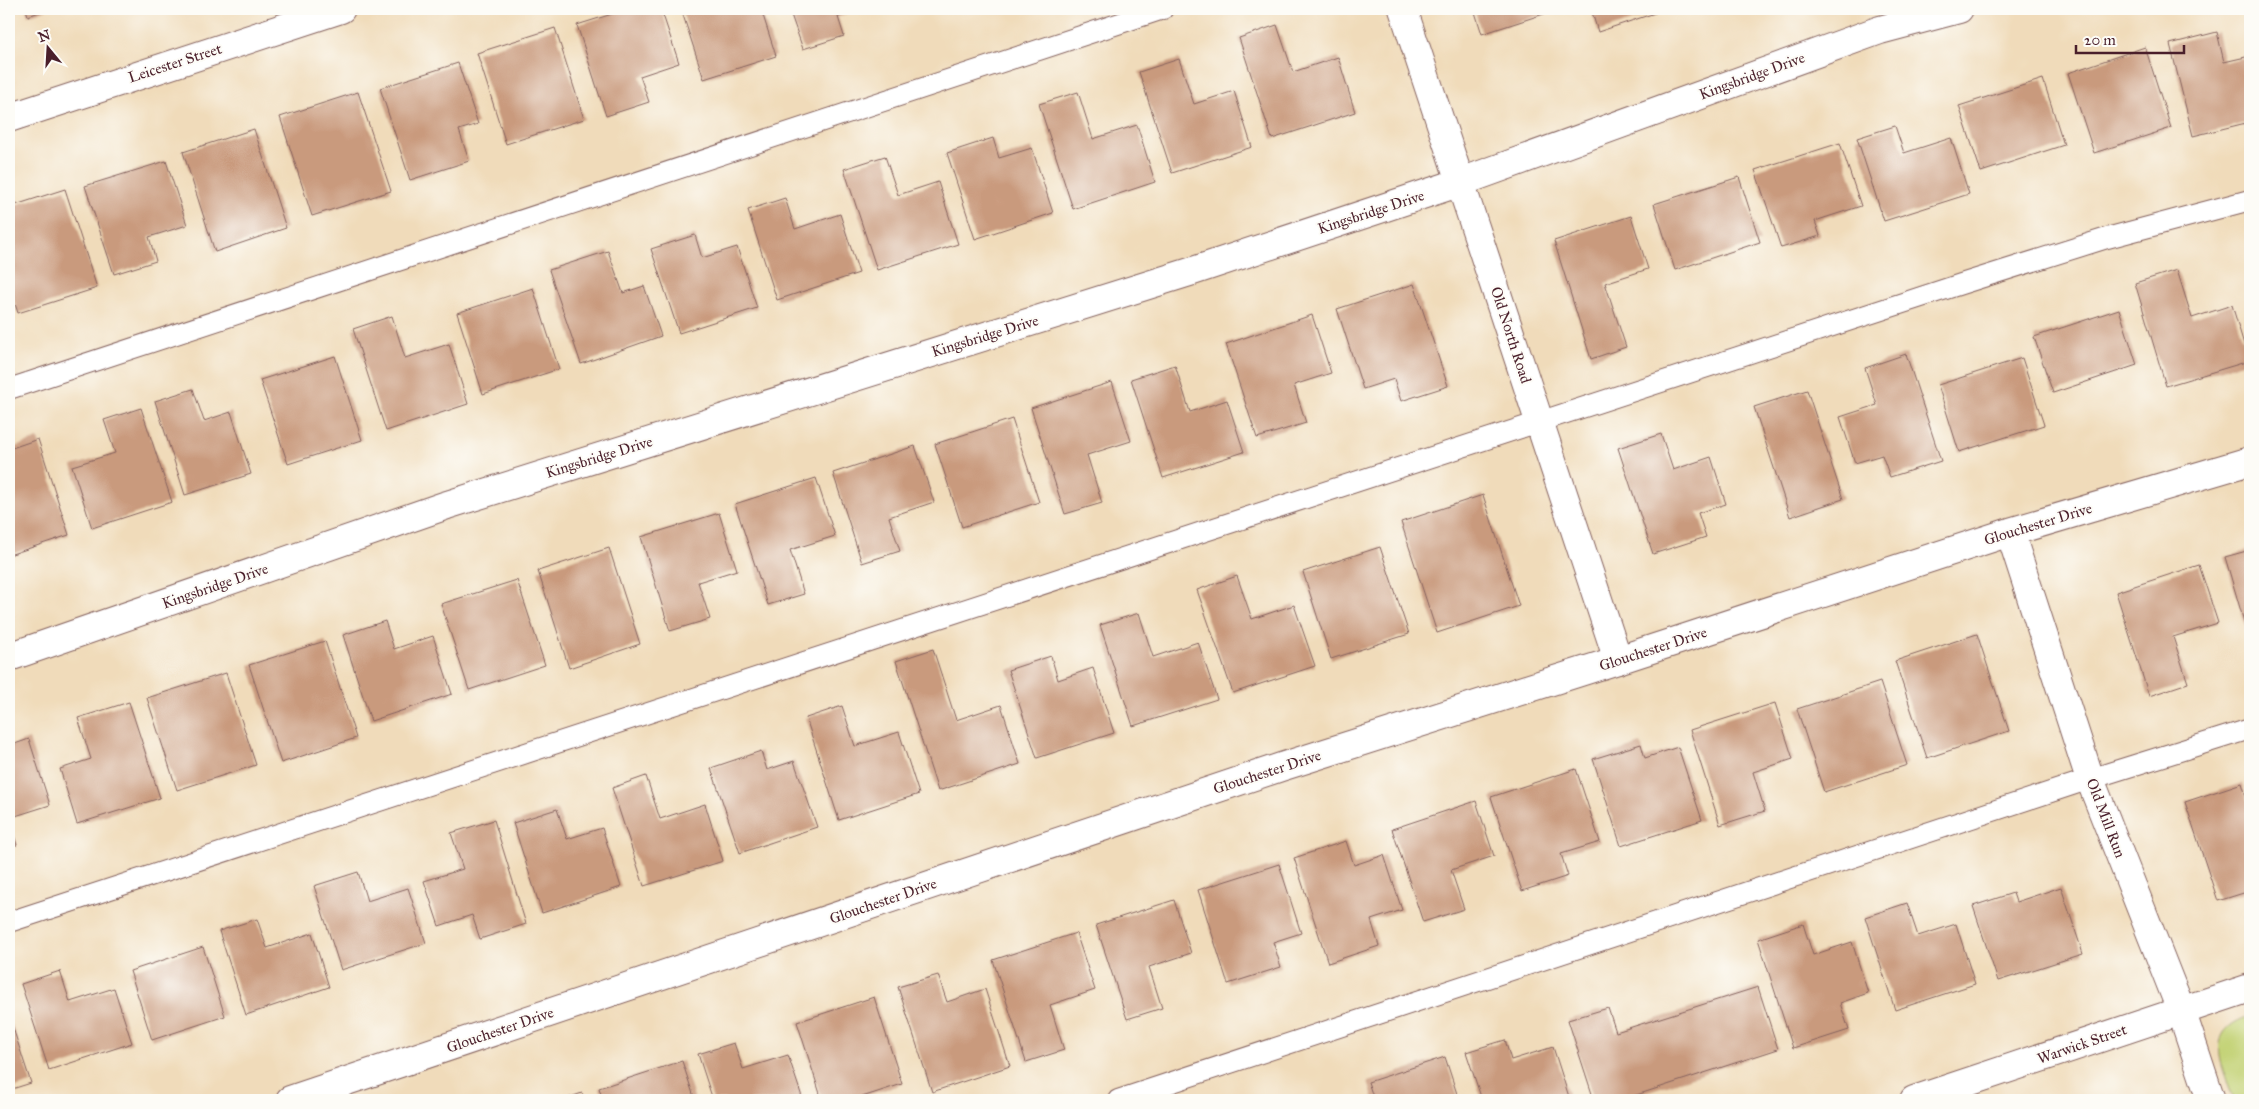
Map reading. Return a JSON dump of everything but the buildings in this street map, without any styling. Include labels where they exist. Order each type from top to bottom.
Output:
[{"type":"street","name":"Leicester Street","points":[[9,118],[341,9]]},
{"type":"street","name":"Old North Road","points":[[1403,9],[1618,660]]},
{"type":"street","name":"Kingsbridge Drive","points":[[9,657],[446,505],[1193,271],[1460,182],[1880,30],[1959,9]]},
{"type":"street","name":"Glouchester Drive","points":[[290,1100],[1280,767],[1618,660],[2010,532],[2250,461]]},
{"type":"street","name":"Old Mill Run","points":[[2010,532],[2090,778],[2181,1010],[2210,1100]]},
{"type":"street","name":"Warwick Street","points":[[1930,1098],[2181,1010],[2250,988]]},
{"type":"lane","points":[[9,389],[1163,9]]},
{"type":"lane","points":[[9,922],[1539,420],[2107,238],[2250,200]]},
{"type":"lane","points":[[1118,1100],[2090,778],[2212,739],[2250,729]]},
{"type":"green space","points":[[2250,1016],[2250,1100],[2234,1100],[2221,1062],[2221,1040],[2226,1031],[2235,1022]]}]
